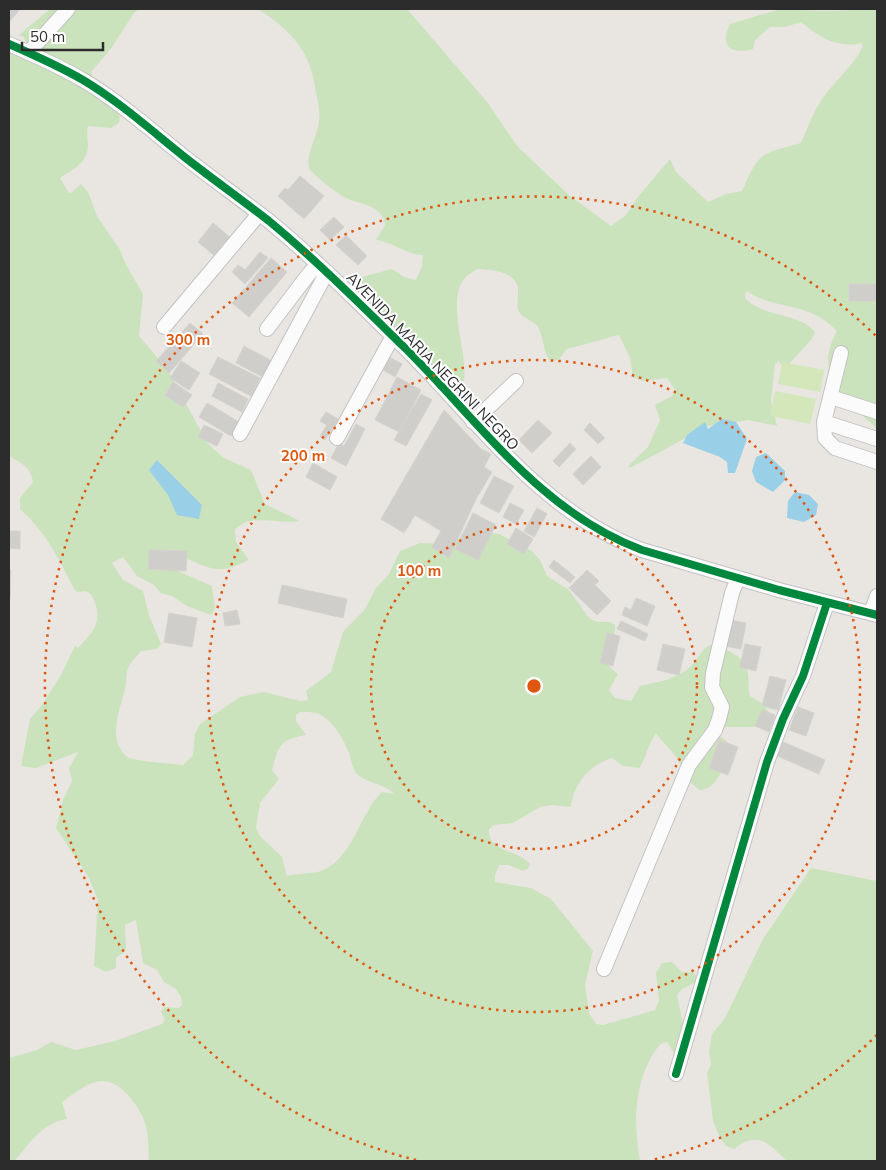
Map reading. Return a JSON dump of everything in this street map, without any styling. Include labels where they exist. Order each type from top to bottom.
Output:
[{"type":"street","points":[[28,53],[68,9]]},
{"type":"street","name":"AVENIDA MARIA NEGRINI NEGRO","points":[[9,44],[84,80],[259,214],[322,268],[393,336],[518,467],[582,521],[619,541],[642,550],[826,603],[874,614]]},
{"type":"street","points":[[164,327],[259,214]]},
{"type":"street","points":[[267,329],[308,274],[322,268]]},
{"type":"street","points":[[240,434],[322,268]]},
{"type":"street","points":[[337,438],[393,336]]},
{"type":"street","points":[[841,353],[824,422],[825,438],[834,448],[877,462]]},
{"type":"street","points":[[473,422],[516,381]]},
{"type":"street","points":[[831,397],[877,412]]},
{"type":"street","points":[[824,422],[877,439]]},
{"type":"street","points":[[604,969],[689,766],[715,730],[719,719],[722,707],[712,687],[713,673],[732,593],[738,578]]},
{"type":"street","points":[[874,614],[877,596]]},
{"type":"street","points":[[676,1074],[767,762],[783,719],[803,676],[826,603]]},
{"type":"green space","points":[[50,9],[139,9],[134,13],[110,50],[91,72],[94,79],[118,108],[119,123],[111,128],[88,126],[88,146],[85,157],[82,162],[60,178],[69,193],[81,184],[88,192],[97,216],[120,250],[125,263],[143,294],[139,336],[167,369],[208,444],[224,458],[251,470],[265,504],[300,521],[257,520],[241,525],[235,530],[236,542],[249,560],[229,568],[214,569],[180,556],[171,568],[212,586],[215,609],[211,615],[187,606],[172,596],[161,593],[154,585],[137,576],[123,557],[112,563],[123,580],[143,591],[149,615],[161,644],[157,649],[141,651],[131,662],[128,669],[126,686],[116,723],[117,740],[120,749],[126,756],[144,761],[183,765],[193,755],[195,734],[200,724],[240,697],[264,692],[300,701],[308,700],[306,691],[331,672],[343,632],[365,609],[376,588],[389,574],[400,551],[420,543],[446,544],[477,532],[499,534],[532,551],[540,560],[547,576],[569,590],[589,618],[598,622],[610,622],[615,625],[606,664],[618,674],[609,690],[615,698],[631,701],[640,686],[680,674],[691,666],[706,648],[713,644],[735,654],[746,667],[750,696],[763,704],[769,712],[767,720],[759,727],[720,727],[720,736],[731,745],[733,750],[720,775],[711,786],[700,790],[691,783],[674,754],[656,734],[639,768],[623,766],[612,758],[596,765],[590,770],[575,790],[571,807],[552,805],[540,807],[513,823],[494,825],[489,829],[493,842],[525,859],[530,864],[528,869],[523,871],[508,865],[499,865],[495,875],[495,882],[531,888],[551,899],[593,951],[585,985],[589,1013],[596,1024],[603,1025],[655,1010],[659,1000],[656,973],[662,963],[672,962],[682,972],[692,972],[699,977],[698,981],[682,989],[677,995],[683,1024],[680,1048],[674,1053],[667,1042],[660,1044],[646,1067],[639,1093],[636,1120],[640,1161],[149,1161],[148,1137],[139,1110],[123,1090],[110,1082],[103,1081],[92,1083],[62,1102],[67,1119],[51,1124],[44,1129],[31,1141],[15,1161],[9,1161],[9,1058],[37,1050],[51,1042],[76,1050],[115,1041],[162,1024],[165,1020],[161,1012],[164,1007],[178,1008],[182,1005],[181,997],[176,989],[164,982],[157,970],[143,963],[136,920],[125,925],[126,950],[116,958],[116,968],[106,972],[94,966],[98,900],[89,878],[56,828],[63,800],[72,781],[69,768],[78,752],[36,768],[21,766],[30,719],[42,705],[61,675],[75,646],[78,648],[91,633],[98,616],[91,595],[86,591],[78,592],[74,589],[45,537],[20,509],[20,498],[33,482],[32,477],[28,469],[9,456],[9,49],[23,48],[26,43],[24,37],[19,35]],"holes":[[[300,712],[316,713],[328,720],[345,743],[356,773],[360,777],[386,788],[394,794],[382,792],[374,801],[347,848],[330,867],[318,872],[287,876],[282,857],[260,836],[256,828],[260,803],[279,779],[272,770],[281,745],[290,739],[306,735],[296,721],[296,715]]]},
{"type":"green space","points":[[258,9],[407,9],[487,102],[518,147],[569,195],[611,226],[626,215],[637,198],[670,159],[676,172],[708,202],[726,194],[742,191],[753,168],[762,156],[801,143],[820,101],[845,72],[863,46],[861,43],[844,44],[829,40],[801,22],[785,27],[770,27],[755,40],[753,49],[739,51],[733,50],[727,44],[726,38],[730,24],[780,9],[824,11],[877,9],[877,429],[844,397],[830,375],[828,362],[830,347],[837,331],[826,321],[804,310],[769,301],[746,291],[745,298],[751,303],[765,310],[802,322],[815,332],[812,339],[787,366],[783,368],[779,361],[775,364],[771,401],[777,426],[749,420],[708,426],[630,468],[628,466],[648,447],[660,420],[655,405],[672,396],[675,390],[667,378],[643,381],[633,377],[630,358],[619,335],[567,349],[559,359],[551,362],[546,354],[541,333],[537,326],[518,310],[517,286],[515,280],[510,276],[497,271],[477,269],[464,279],[459,289],[457,314],[463,356],[464,381],[458,383],[440,371],[400,331],[376,317],[361,289],[362,277],[392,269],[404,277],[416,280],[422,266],[423,255],[411,253],[389,243],[376,240],[385,225],[380,213],[369,206],[344,197],[311,171],[308,161],[318,126],[319,113],[310,66],[305,54],[290,35]]},
{"type":"green space","points":[[782,362],[824,370],[820,392],[778,384]]},
{"type":"green space","points":[[775,391],[816,399],[810,424],[770,416]]},
{"type":"green space","points":[[811,868],[877,881],[877,1161],[787,1161],[768,1144],[756,1140],[742,1143],[734,1149],[726,1146],[719,1136],[713,1121],[707,1073],[711,1064],[709,1052],[712,1034],[725,1018],[763,939]]},
{"type":"water","points":[[722,419],[736,422],[747,439],[735,473],[728,473],[727,462],[720,457],[683,443],[687,435],[705,422],[708,429]]},
{"type":"water","points":[[766,453],[785,471],[785,480],[773,492],[756,482],[752,471],[756,457]]},
{"type":"water","points":[[157,460],[202,505],[199,519],[177,515],[168,495],[149,470]]},
{"type":"water","points":[[795,492],[809,495],[818,504],[816,515],[804,522],[787,518],[788,501]]},
{"type":"building","points":[[9,9],[20,9],[10,21],[9,20]]},
{"type":"building","points":[[300,176],[324,196],[304,219],[278,196],[285,188],[288,190]]},
{"type":"building","points":[[334,217],[344,227],[330,240],[320,230]]},
{"type":"building","points":[[213,223],[232,239],[217,258],[198,242]]},
{"type":"building","points":[[346,235],[367,256],[358,265],[336,245]]},
{"type":"building","points":[[260,252],[268,258],[245,284],[232,272],[238,265],[245,270]]},
{"type":"building","points":[[271,258],[287,272],[249,317],[232,303]]},
{"type":"building","points":[[849,284],[877,284],[877,301],[849,301]]},
{"type":"building","points":[[190,323],[203,334],[169,373],[156,361]]},
{"type":"building","points":[[244,346],[272,361],[263,377],[236,363]]},
{"type":"building","points":[[387,356],[402,364],[395,377],[380,368]]},
{"type":"building","points":[[218,357],[260,378],[251,396],[209,374]]},
{"type":"building","points":[[181,361],[200,373],[189,390],[170,378]]},
{"type":"building","points":[[397,377],[421,390],[399,432],[375,420]]},
{"type":"building","points":[[173,382],[192,395],[183,407],[165,395]]},
{"type":"building","points":[[218,383],[248,399],[242,412],[212,396]]},
{"type":"building","points":[[421,394],[432,400],[406,446],[394,440]]},
{"type":"building","points":[[207,403],[239,422],[231,436],[199,417]]},
{"type":"building","points":[[444,410],[481,449],[491,454],[484,467],[492,472],[476,499],[449,558],[432,547],[441,531],[415,515],[404,533],[381,519]]},
{"type":"building","points":[[326,412],[338,419],[325,440],[320,436],[327,425],[320,421]]},
{"type":"building","points":[[538,420],[552,433],[532,453],[519,440]]},
{"type":"building","points":[[590,423],[605,438],[598,444],[584,430]]},
{"type":"building","points":[[356,424],[365,429],[346,466],[331,458],[339,443],[344,446]]},
{"type":"building","points":[[204,425],[223,434],[217,446],[198,437]]},
{"type":"building","points":[[570,443],[576,449],[559,467],[553,461]]},
{"type":"building","points":[[591,456],[601,467],[583,485],[573,474]]},
{"type":"building","points":[[313,463],[337,477],[330,490],[306,477]]},
{"type":"building","points":[[494,476],[514,486],[499,513],[480,503]]},
{"type":"building","points":[[510,503],[524,510],[516,524],[503,517]]},
{"type":"building","points":[[537,508],[547,514],[534,537],[524,531]]},
{"type":"building","points":[[473,513],[496,525],[478,560],[455,549]]},
{"type":"building","points":[[516,528],[533,539],[524,554],[507,544]]},
{"type":"building","points":[[9,531],[20,531],[20,549],[9,548]]},
{"type":"building","points":[[149,550],[187,551],[186,571],[148,569]]},
{"type":"building","points":[[554,560],[575,577],[570,583],[549,567]]},
{"type":"building","points":[[9,570],[11,570],[10,598],[9,598]]},
{"type":"building","points":[[587,570],[599,581],[595,585],[611,601],[597,615],[569,588]]},
{"type":"building","points":[[282,585],[347,599],[343,618],[278,603]]},
{"type":"building","points":[[636,598],[655,606],[647,626],[622,615],[625,607],[631,610]]},
{"type":"building","points":[[237,610],[240,624],[225,626],[223,613]]},
{"type":"building","points":[[169,613],[197,618],[192,647],[164,642]]},
{"type":"building","points":[[730,620],[746,623],[741,649],[725,646]]},
{"type":"building","points":[[621,621],[648,634],[645,641],[617,629]]},
{"type":"building","points":[[607,633],[620,636],[613,666],[600,663]]},
{"type":"building","points":[[663,644],[685,649],[679,675],[657,670]]},
{"type":"building","points":[[745,644],[761,647],[756,671],[740,667]]},
{"type":"building","points":[[770,676],[786,680],[778,710],[762,706]]},
{"type":"building","points":[[798,707],[814,713],[806,736],[789,730]]},
{"type":"building","points":[[762,710],[775,715],[769,732],[755,726]]},
{"type":"building","points":[[719,740],[738,747],[728,775],[709,768]]},
{"type":"building","points":[[781,741],[825,760],[819,774],[775,755]]},
{"type":"cycle path","points":[[9,44],[65,70],[97,89],[269,221],[321,267],[404,347],[512,462],[572,513],[606,533],[642,550],[779,590],[877,615]]},
{"type":"cycle path","points":[[676,1074],[767,762],[783,719],[803,676],[827,603]]}]
